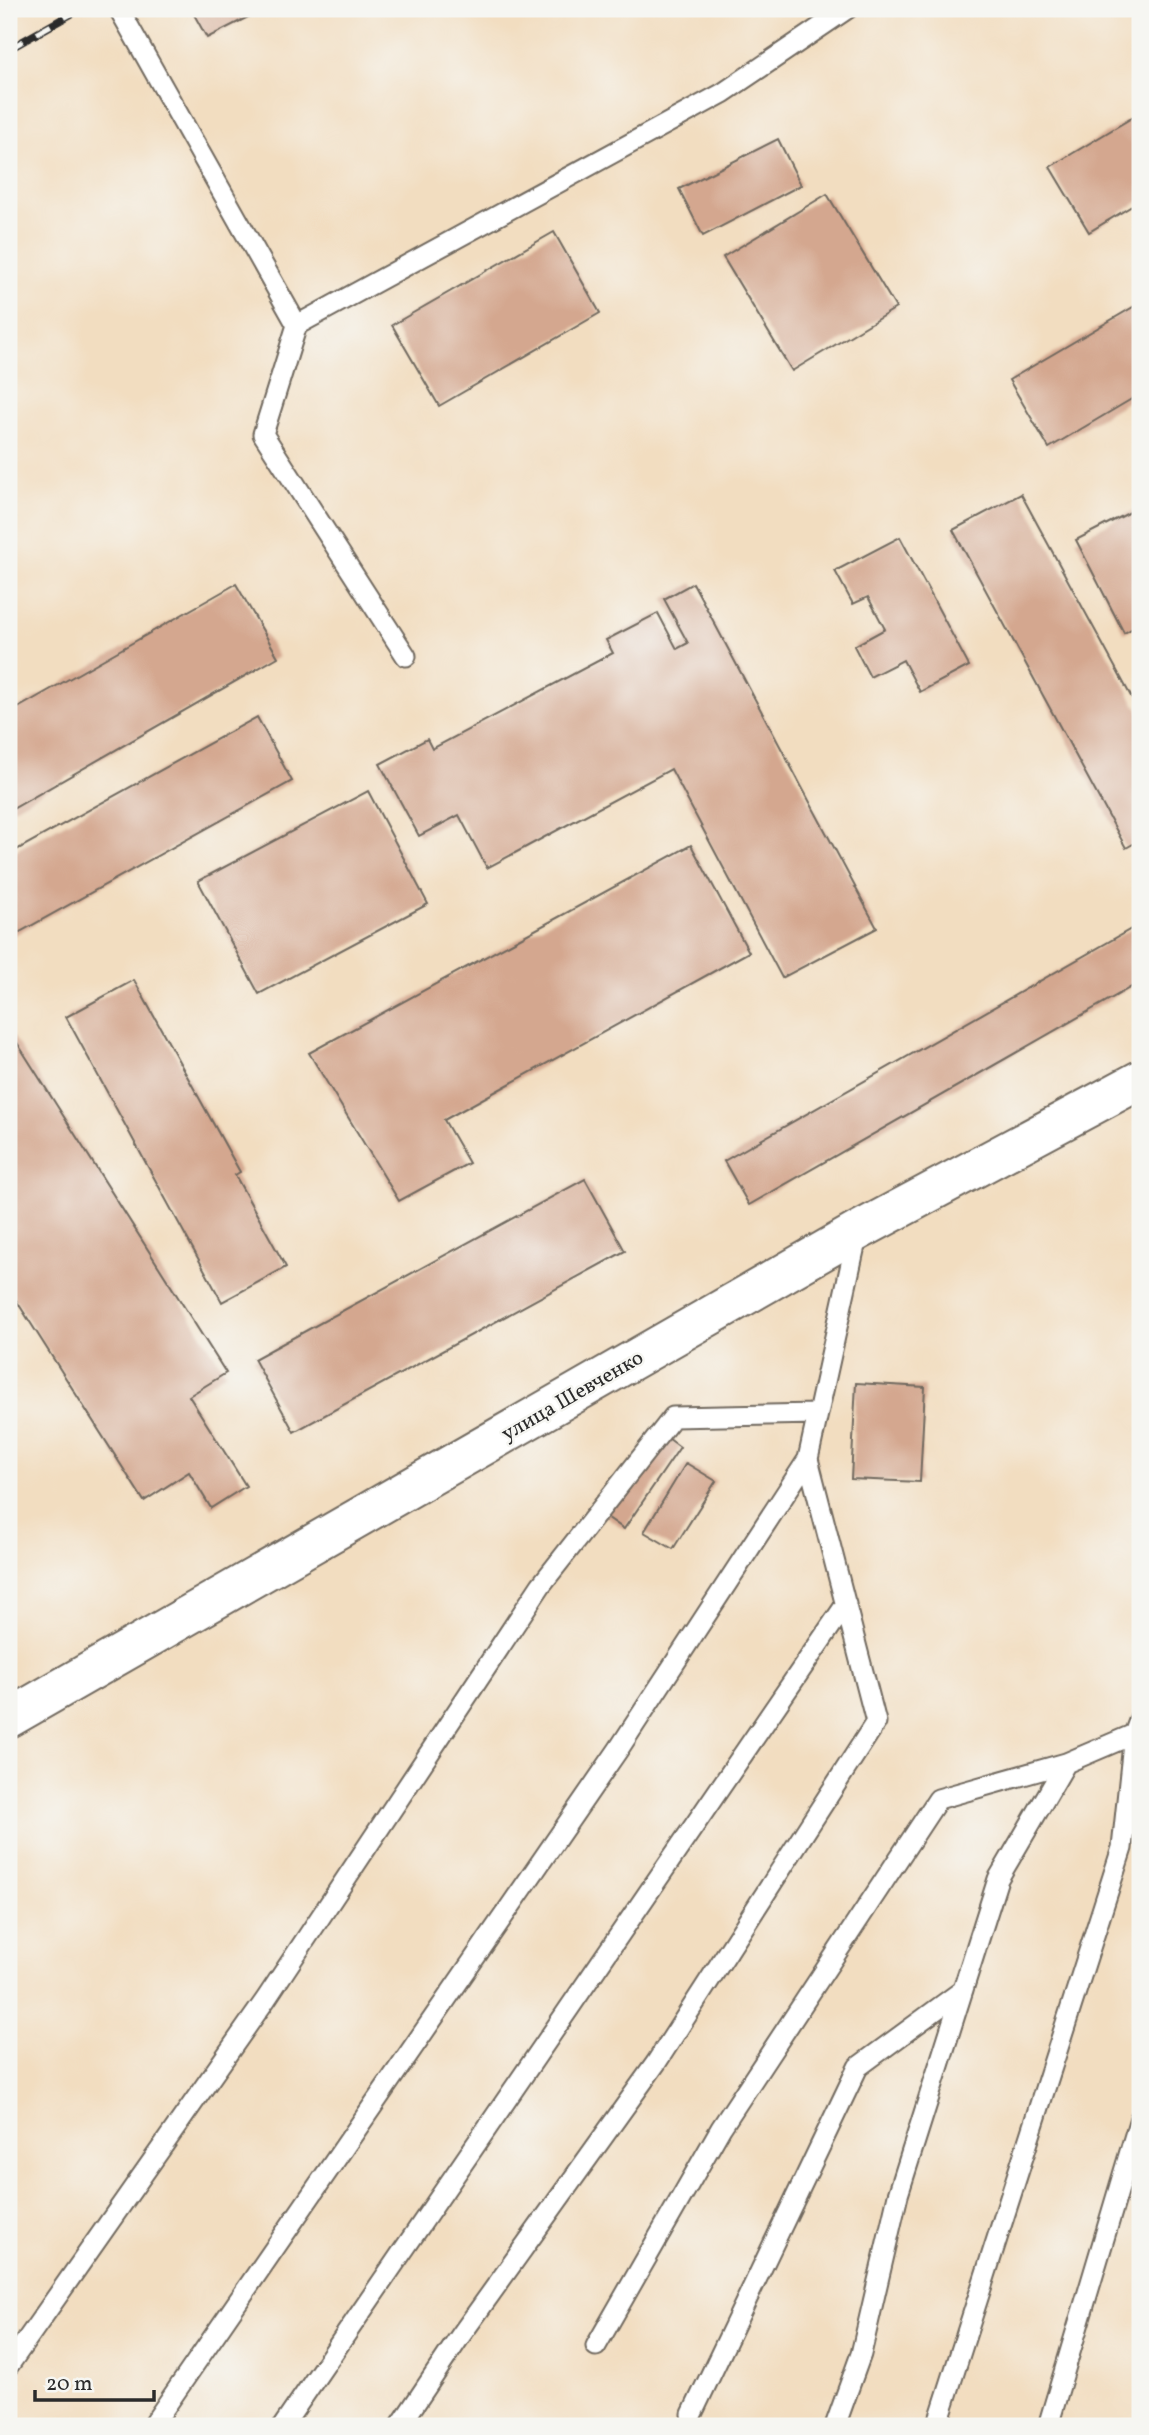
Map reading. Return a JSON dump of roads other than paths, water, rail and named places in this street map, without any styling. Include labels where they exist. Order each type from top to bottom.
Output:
[{"type":"street","name":"улица Шевченко","points":[[9,1718],[858,1231],[1140,1080]]},
{"type":"lane","points":[[119,9],[297,325]]},
{"type":"lane","points":[[406,656],[263,434],[297,325],[723,93],[847,9]]},
{"type":"lane","points":[[152,2426],[618,1749],[808,1459],[858,1231]]},
{"type":"lane","points":[[9,2365],[266,2000],[541,1585],[673,1417],[818,1414]]},
{"type":"lane","points":[[400,2426],[461,2335],[656,2063],[876,1723],[808,1459]]},
{"type":"lane","points":[[283,2426],[846,1604]]},
{"type":"lane","points":[[596,2346],[721,2127],[938,1799],[1066,1763],[1137,1726]]},
{"type":"lane","points":[[937,2426],[1122,1848],[1137,1726]]},
{"type":"lane","points":[[835,2426],[861,2354],[898,2195],[998,1879],[1066,1763]]},
{"type":"lane","points":[[692,2413],[858,2067],[963,1990]]},
{"type":"lane","points":[[1048,2426],[1140,2118]]},
{"type":"railway","points":[[9,49],[80,9]]}]
